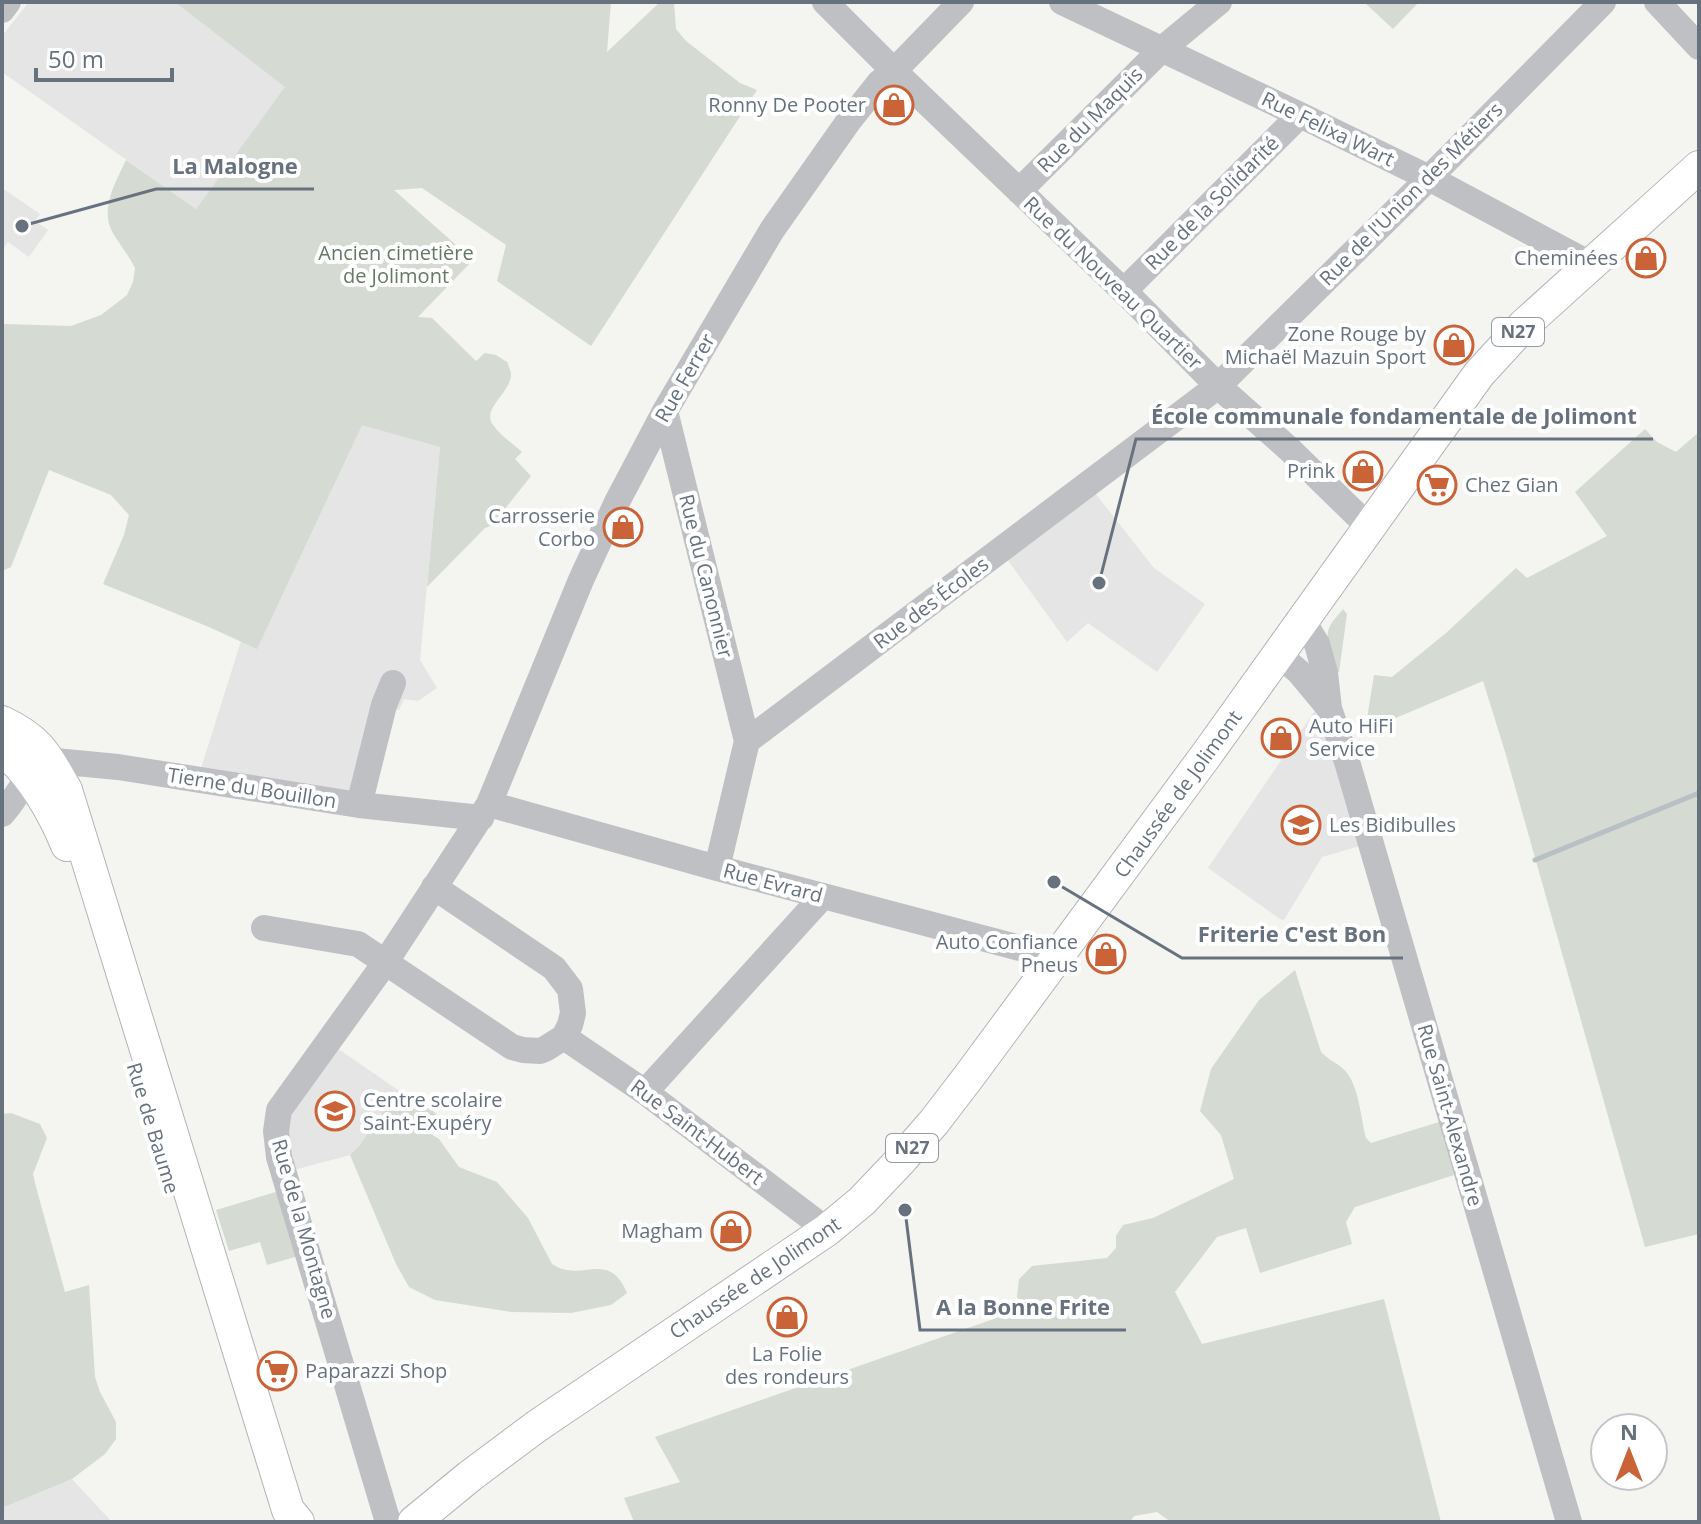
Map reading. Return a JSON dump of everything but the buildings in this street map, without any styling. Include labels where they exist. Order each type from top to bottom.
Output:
[{"type":"main road","name":"Chaussée de Jolimont","points":[[414,1520],[537,1426],[827,1230],[862,1201],[917,1142],[1058,958],[1479,374],[1524,325],[1699,167]]},
{"type":"main road","points":[[2,722],[32,781]]},
{"type":"main road","name":"Rue de Baume","points":[[2,750],[32,781],[66,842],[274,1522]]},
{"type":"main road","name":"Rue de Baume","points":[[32,781],[66,790],[288,1510],[298,1522]]},
{"type":"street","points":[[2,10],[8,2]]},
{"type":"street","name":"Rue du Nouveau Quartier","points":[[825,2],[1218,386],[1289,449],[1369,527]]},
{"type":"street","name":"Rue Ferrer","points":[[434,887],[485,811],[581,580],[618,500],[665,411],[772,230],[879,83],[961,2]]},
{"type":"street","name":"Rue Felixa Wart","points":[[1062,2],[1429,178],[1590,264]]},
{"type":"street","name":"Rue du Maquis","points":[[1019,191],[1161,50],[1219,2]]},
{"type":"street","name":"Rue de l'Union des Métiers","points":[[1218,386],[1603,2]]},
{"type":"street","points":[[1657,2],[1699,47]]},
{"type":"street","name":"Rue de la Solidarité","points":[[1124,291],[1300,115]]},
{"type":"street","name":"Rue des Écoles","points":[[747,741],[1218,386]]},
{"type":"street","name":"Rue du Canonnier","points":[[665,411],[747,741]]},
{"type":"street","name":"Rue Saint-Alexandre","points":[[1303,621],[1317,644],[1325,673],[1329,708],[1569,1522]]},
{"type":"street","name":"Rue Saint-Alexandre","points":[[1278,654],[1299,672],[1329,708]]},
{"type":"street","points":[[359,805],[384,705],[393,683]]},
{"type":"street","points":[[717,868],[747,741]]},
{"type":"street","name":"Tierne du Bouillon","points":[[32,781],[118,767],[359,805],[485,811]]},
{"type":"street","name":"Rue Evrard","points":[[485,811],[717,868],[1058,958]]},
{"type":"street","points":[[264,928],[358,944],[512,1047],[540,1051],[564,1037],[570,1025],[573,1002],[570,989],[554,968],[434,887]]},
{"type":"street","name":"Rue de la Montagne","points":[[388,1522],[284,1172],[276,1131],[279,1110],[385,963],[434,887]]},
{"type":"street","points":[[645,1092],[823,896]]},
{"type":"street","name":"Rue Saint-Hubert","points":[[564,1037],[645,1092],[827,1230]]},
{"type":"shaded area","points":[[29,2],[175,2],[286,86],[196,209],[2,72],[2,36]]},
{"type":"shaded area","points":[[2,188],[40,214],[35,221],[48,230],[29,257],[8,242],[2,250]]},
{"type":"shaded area","points":[[362,424],[440,447],[420,660],[437,688],[418,701],[404,699],[399,710],[385,706],[359,805],[197,781],[241,641],[257,648]]},
{"type":"shaded area","points":[[1095,493],[1154,568],[1205,604],[1157,672],[1088,623],[1067,642],[1007,559]]},
{"type":"shaded area","name":"Les Bidibulles","points":[[1318,706],[1370,843],[1322,857],[1284,920],[1208,868]]},
{"type":"shaded area","name":"Centre scolaire Saint-Exupéry","points":[[334,1046],[398,1090],[350,1155],[290,1171],[283,1119]]},
{"type":"shaded area","points":[[72,1479],[112,1522],[2,1522],[2,1508]]},
{"type":"green space","name":"Ancien cimetière de Jolimont","points":[[175,2],[611,2],[607,52],[660,2],[674,2],[676,29],[686,41],[740,83],[757,90],[591,346],[497,281],[506,245],[422,188],[394,190],[473,260],[418,317],[432,318],[476,361],[485,353],[507,362],[510,381],[493,406],[490,419],[499,432],[522,452],[515,459],[531,476],[492,525],[485,528],[427,587],[440,447],[362,425],[257,649],[103,584],[129,515],[111,495],[49,470],[11,567],[2,571],[2,326],[71,326],[101,315],[127,295],[135,268],[114,235],[108,216],[110,196],[126,160],[196,209],[285,87]]},
{"type":"green space","points":[[1364,2],[1419,2],[1393,29]]},
{"type":"green space","points":[[1645,429],[1657,442],[1676,452],[1699,432],[1699,1234],[1645,1247],[1483,681],[1365,731],[1374,675],[1392,677],[1446,633],[1516,568],[1527,578],[1607,536],[1575,492]]},
{"type":"green space","points":[[1343,609],[1347,614],[1339,672],[1335,673],[1328,631]]},
{"type":"green space","points":[[1295,970],[1321,1052],[1351,1079],[1366,1138],[1371,1143],[1439,1122],[1454,1175],[1355,1207],[1346,1222],[1352,1244],[1260,1273],[1246,1228],[1217,1237],[1175,1292],[1202,1344],[1384,1299],[1441,1522],[1171,1522],[1157,1512],[1134,1516],[1130,1522],[634,1522],[624,1498],[680,1482],[655,1437],[1025,1308],[1017,1297],[1019,1279],[1032,1266],[1107,1258],[1116,1248],[1116,1236],[1123,1225],[1153,1218],[1234,1179],[1221,1135],[1200,1111],[1211,1069],[1259,1000]]},
{"type":"green space","points":[[398,1090],[423,1099],[436,1114],[426,1131],[439,1139],[459,1167],[497,1182],[528,1218],[552,1264],[574,1271],[603,1269],[611,1272],[627,1293],[611,1305],[571,1313],[512,1312],[435,1300],[409,1287],[396,1264],[350,1155]]},
{"type":"green space","points":[[11,1113],[40,1124],[47,1138],[33,1174],[65,1292],[89,1285],[95,1377],[116,1422],[116,1439],[105,1454],[72,1479],[2,1508],[2,1114]]},
{"type":"green space","points":[[289,1188],[309,1253],[267,1265],[260,1242],[229,1251],[216,1210]]},
{"type":"waterway","points":[[1535,860],[1699,793]]},
{"type":"place","name":"Ronny De Pooter","points":[[894,105]]},
{"type":"place","name":"La Malogne","points":[[22,226]]},
{"type":"place","name":"Cheminées","points":[[1646,258]]},
{"type":"place","name":"Zone Rouge by Michaël Mazuin Sport","points":[[1454,345]]},
{"type":"place","name":"Prink","points":[[1363,471]]},
{"type":"place","name":"Chez Gian","points":[[1437,485]]},
{"type":"place","name":"Carrosserie Corbo","points":[[623,527]]},
{"type":"place","name":"École communale fondamentale de Jolimont","points":[[1099,583]]},
{"type":"place","name":"Auto HiFi Service","points":[[1281,738]]},
{"type":"place","name":"Les Bidibulles","points":[[1301,825]]},
{"type":"place","name":"Friterie C'est Bon","points":[[1054,882]]},
{"type":"place","name":"Auto Confiance Pneus","points":[[1106,954]]},
{"type":"place","name":"Centre scolaire Saint-Exupéry","points":[[335,1111]]},
{"type":"place","name":"A la Bonne Frite","points":[[905,1210]]},
{"type":"place","name":"Magham","points":[[731,1231]]},
{"type":"place","name":"La Folie des rondeurs","points":[[787,1317]]},
{"type":"place","name":"Paparazzi Shop","points":[[277,1371]]}]
